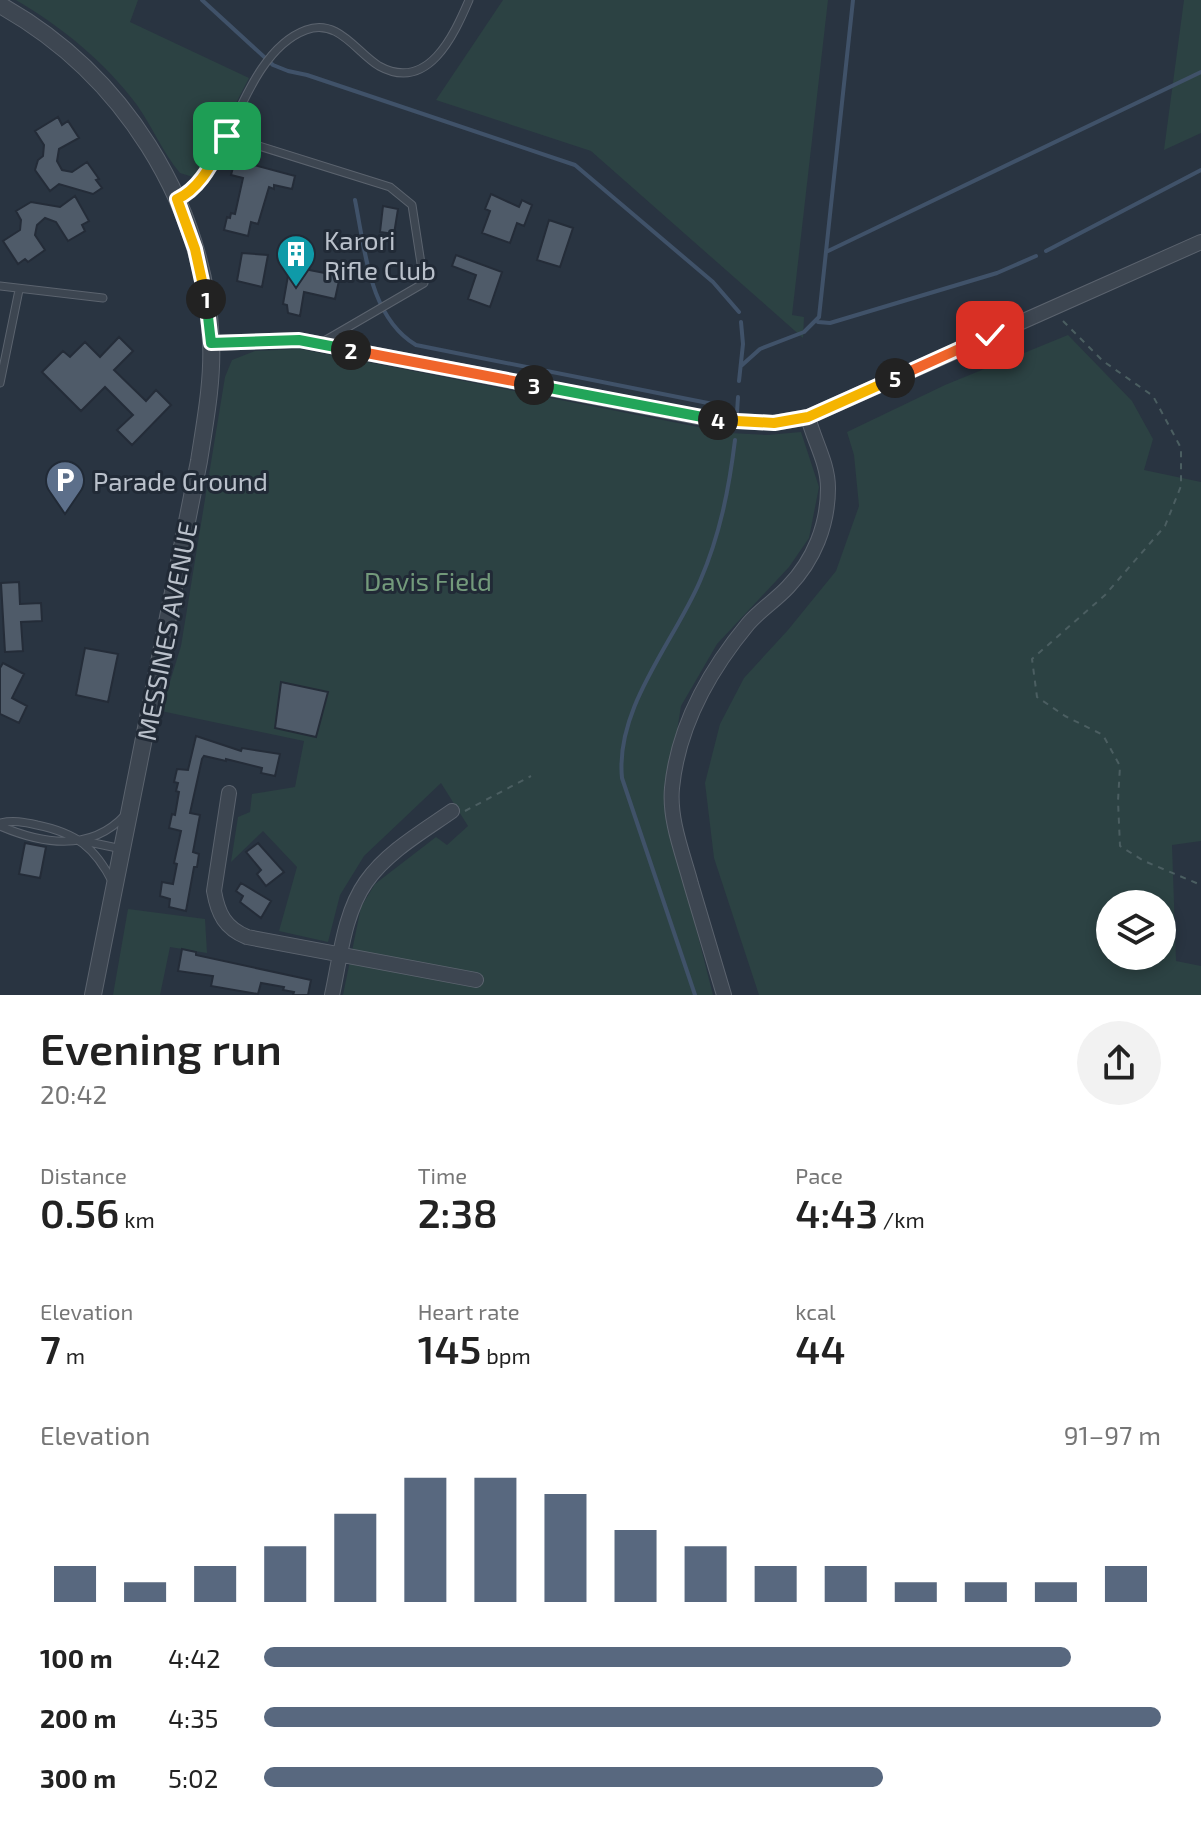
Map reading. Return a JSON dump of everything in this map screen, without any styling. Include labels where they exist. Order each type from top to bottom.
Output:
[{"type":"street","name":"MESSINES AVENUE","points":[[0,5],[51,38],[108,90],[148,144],[177,199],[195,249],[204,285],[211,343],[208,401],[199,461],[93,995]]},
{"type":"street","points":[[211,343],[299,340],[708,419],[774,423],[808,417],[1201,242]]},
{"type":"street","points":[[724,995],[676,827],[672,791],[678,753],[688,721],[718,663],[750,621],[789,586],[811,559],[824,525],[828,486],[822,456],[808,417]]},
{"type":"street","points":[[229,793],[214,891],[217,908],[234,932],[476,980]]},
{"type":"street","points":[[332,995],[353,909],[366,882],[396,850],[452,811]]},
{"type":"lane","points":[[177,199],[189,194],[196,186],[227,136],[253,80],[275,54],[305,30],[327,29],[346,36],[379,65],[395,72],[413,72],[433,61],[446,48],[469,0]]},
{"type":"lane","points":[[227,136],[390,187],[412,205],[424,283],[319,344]]},
{"type":"lane","points":[[0,286],[103,298]]},
{"type":"lane","points":[[0,383],[3,347],[19,290]]},
{"type":"lane","points":[[82,841],[105,832],[129,811]]},
{"type":"lane","points":[[0,824],[19,833],[122,849]]},
{"type":"lane","points":[[82,841],[102,863],[114,885]]},
{"type":"path","points":[[1051,309],[1103,361],[1153,396],[1181,448],[1181,486],[1165,526],[1105,595],[1032,659],[1037,697],[1065,716],[1103,735],[1120,766],[1120,846],[1144,861],[1201,885]]},
{"type":"path","points":[[452,811],[468,810],[531,776]]},
{"type":"green space","points":[[16,0],[138,0],[130,22],[249,78],[198,176],[193,180],[193,177],[180,173],[137,105],[97,60],[50,22]]},
{"type":"green space","points":[[503,0],[828,0],[792,315],[804,317],[803,338],[591,151],[436,100]]},
{"type":"green space","points":[[1184,0],[1201,0],[1201,133],[1164,150]]},
{"type":"green space","points":[[1068,335],[1132,401],[1153,439],[1144,470],[1201,482],[1201,841],[1172,845],[1174,890],[1096,890],[1096,970],[1176,970],[1176,961],[1201,966],[1201,995],[759,995],[714,858],[705,783],[720,724],[744,678],[836,571],[859,506],[854,455],[847,432],[945,385]]},
{"type":"green space","name":"Davis Field","points":[[300,349],[729,433],[767,435],[801,432],[819,487],[809,538],[789,567],[717,644],[681,706],[665,806],[713,995],[343,995],[361,907],[375,884],[436,837],[447,845],[468,826],[441,783],[364,856],[340,895],[328,942],[279,931],[297,867],[263,831],[231,862],[238,817],[250,812],[252,794],[295,787],[304,741],[161,711],[181,646],[225,377],[232,360],[255,351]]},
{"type":"green space","points":[[128,909],[205,919],[207,953],[170,947],[160,995],[113,995]]},
{"type":"building","points":[[58,117],[62,125],[68,121],[79,138],[59,149],[57,161],[62,170],[72,172],[87,162],[102,188],[93,194],[59,184],[50,191],[35,170],[43,156],[44,145],[35,131]]},
{"type":"building","points":[[235,160],[295,176],[292,189],[274,185],[274,189],[269,187],[258,224],[251,222],[248,236],[224,230],[227,217],[235,214],[243,178],[231,175]]},
{"type":"building","points":[[491,194],[519,207],[522,200],[532,205],[524,226],[517,223],[510,243],[482,233],[490,211],[485,209]]},
{"type":"building","points":[[75,196],[89,221],[82,225],[85,231],[68,241],[56,222],[45,218],[37,225],[35,235],[45,250],[28,262],[25,259],[18,264],[3,241],[20,230],[21,220],[16,211],[31,202],[60,207]]},
{"type":"building","points":[[383,206],[398,209],[394,234],[380,232]]},
{"type":"building","points":[[549,220],[573,228],[560,267],[537,260]]},
{"type":"building","points":[[242,253],[268,255],[262,287],[237,281]]},
{"type":"building","points":[[456,255],[502,272],[490,307],[468,299],[476,275],[452,266]]},
{"type":"building","points":[[298,263],[310,265],[309,270],[340,276],[335,299],[304,292],[300,316],[288,313],[287,305],[283,304],[289,270],[296,272]]},
{"type":"building","points":[[119,337],[133,351],[114,370],[146,401],[156,390],[171,405],[132,445],[117,430],[133,415],[105,387],[81,411],[42,372],[63,351],[70,357],[85,342],[100,357]]},
{"type":"building","points":[[19,582],[20,604],[41,603],[42,621],[21,622],[23,651],[5,652],[1,583]]},
{"type":"building","points":[[85,648],[118,654],[108,702],[76,695]]},
{"type":"building","points":[[3,663],[24,674],[12,698],[27,706],[19,723],[0,714],[0,668]]},
{"type":"building","points":[[281,682],[328,692],[316,737],[275,728]]},
{"type":"building","points":[[196,736],[241,751],[242,748],[280,754],[275,776],[261,773],[262,768],[226,759],[204,756],[202,759],[190,813],[200,815],[193,852],[199,854],[186,911],[169,907],[170,899],[160,896],[162,882],[173,884],[177,864],[174,863],[181,831],[169,828],[179,792],[176,791],[178,783],[174,782],[177,769],[188,770]]},
{"type":"building","points":[[25,843],[46,847],[40,878],[19,874]]},
{"type":"building","points":[[258,843],[284,872],[266,886],[257,874],[261,870],[246,852]]},
{"type":"building","points":[[241,883],[271,901],[261,918],[240,902],[243,896],[236,891]]},
{"type":"building","points":[[182,949],[196,952],[196,955],[311,980],[308,995],[293,995],[294,992],[283,990],[284,987],[261,983],[258,994],[211,986],[213,976],[178,971]]},
{"type":"waterway","points":[[202,0],[273,65],[575,165],[713,282],[739,312]]},
{"type":"waterway","points":[[741,366],[760,349],[804,332],[819,317],[853,0]]},
{"type":"waterway","points":[[826,252],[1201,72]]},
{"type":"waterway","points":[[1046,251],[1201,170]]},
{"type":"waterway","points":[[355,200],[366,260],[379,300],[400,333],[416,345],[718,405]]},
{"type":"waterway","points":[[818,322],[830,323],[997,273],[1036,256]]},
{"type":"waterway","points":[[739,381],[743,344],[741,322]]},
{"type":"waterway","points":[[737,413],[738,397]]},
{"type":"waterway","points":[[695,995],[622,778],[622,752],[637,701],[707,564],[723,512],[735,440]]},
{"type":"place","name":"Karori Rifle Club","points":[[296,288]]},
{"type":"place","name":"Parade Ground","points":[[65,514]]},
{"type":"route","points":[[227,136],[196,186],[189,194],[177,199],[204,285],[211,343],[299,340],[708,419],[774,423],[808,417],[990,335]]}]
